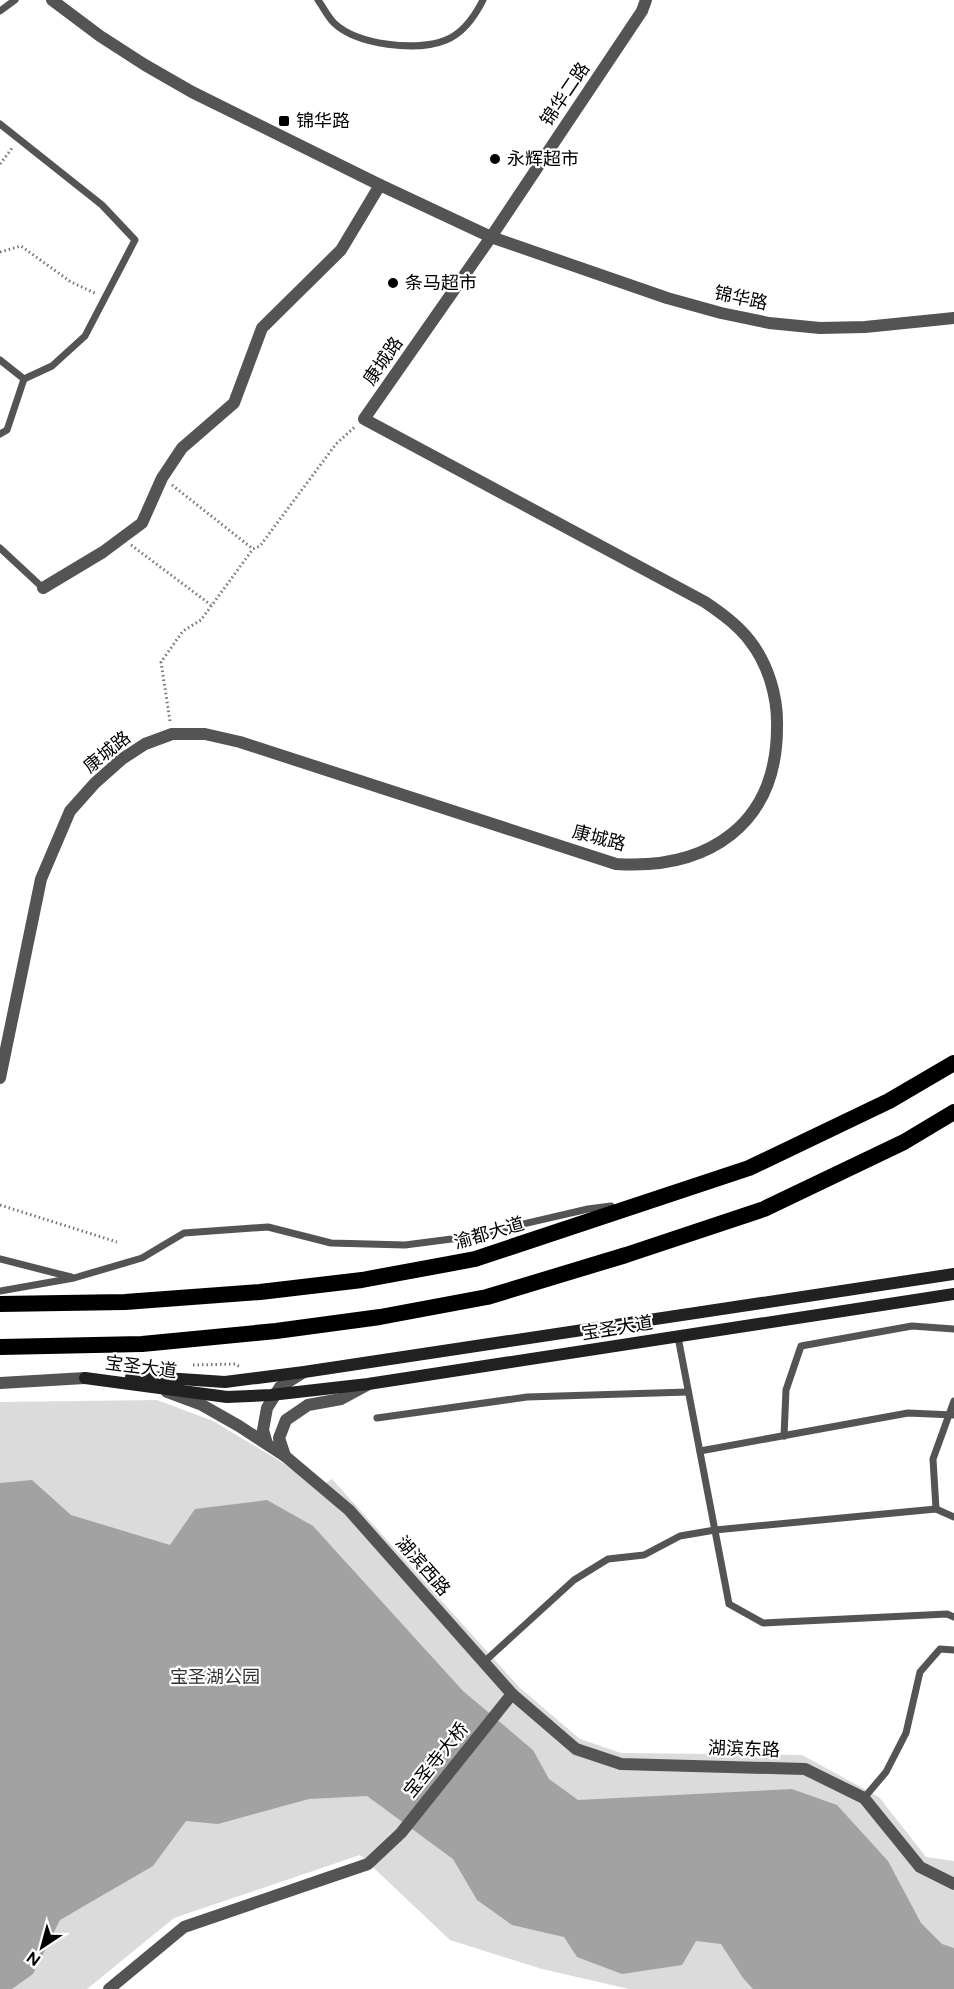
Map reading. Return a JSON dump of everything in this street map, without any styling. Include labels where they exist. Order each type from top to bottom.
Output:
[{"type":"highway","name":"渝都大道","points":[[0,1305],[125,1302],[260,1292],[362,1280],[475,1259],[749,1168],[889,1101],[954,1062]]},
{"type":"highway","points":[[0,1347],[142,1344],[276,1331],[380,1317],[487,1297],[626,1255],[764,1209],[904,1142],[954,1112]]},
{"type":"main road","name":"宝圣大道","points":[[85,1378],[150,1377],[225,1382],[954,1274]]},
{"type":"main road","name":"宝圣大道","points":[[85,1378],[227,1397],[275,1395],[368,1384],[954,1294]]},
{"type":"street","name":"锦华路","points":[[52,0],[100,36],[173,81],[380,185],[491,237],[667,298],[769,323],[820,328],[865,327],[954,318]]},
{"type":"street","name":"锦华二路","points":[[491,237],[642,11],[646,0]]},
{"type":"street","points":[[44,588],[142,523],[162,478],[182,448],[234,403],[262,328],[341,250],[380,185]]},
{"type":"street","name":"康城路","points":[[0,1078],[41,879],[70,812],[95,783],[122,759],[146,744],[172,734],[205,734],[240,742],[616,864],[642,866],[694,856],[716,845],[737,830],[754,810],[775,766],[777,719],[774,694],[765,666],[750,640],[729,619],[705,602],[364,419],[491,237]]},
{"type":"street","points":[[267,1444],[262,1430],[267,1408],[280,1387],[304,1372]]},
{"type":"street","points":[[0,1383],[85,1378]]},
{"type":"street","points":[[285,1456],[279,1438],[286,1420],[308,1405],[341,1399],[368,1384]]},
{"type":"street","name":"湖滨西路","points":[[152,1386],[202,1405],[267,1444],[285,1456],[350,1510],[512,1694]]},
{"type":"street","name":"湖滨东路","points":[[512,1694],[576,1749],[621,1764],[805,1769],[864,1798],[920,1867],[954,1884]]},
{"type":"street","name":"宝圣寺大桥","points":[[109,1989],[184,1927],[368,1864],[400,1833],[512,1694]]},
{"type":"lane","points":[[0,11],[15,0]]},
{"type":"lane","points":[[318,0],[334,23],[360,39],[413,46],[447,40],[471,22],[483,0]]},
{"type":"lane","points":[[0,124],[102,205],[135,240],[85,336],[52,366],[24,379],[7,430],[0,434]]},
{"type":"lane","points":[[0,360],[24,379]]},
{"type":"lane","points":[[0,548],[44,588]]},
{"type":"lane","points":[[0,1291],[74,1278],[142,1258],[184,1233],[268,1227],[331,1243],[405,1245],[467,1237],[588,1209],[650,1202]]},
{"type":"lane","points":[[0,1259],[74,1278]]},
{"type":"lane","points":[[784,1436],[786,1390],[801,1346],[912,1326],[954,1329]]},
{"type":"lane","points":[[678,1336],[729,1604],[763,1623],[947,1614],[954,1617]]},
{"type":"lane","points":[[377,1418],[527,1397],[688,1392]]},
{"type":"lane","points":[[936,1509],[933,1459],[951,1415],[954,1401]]},
{"type":"lane","points":[[700,1451],[908,1413],[951,1415]]},
{"type":"lane","points":[[484,1662],[574,1580],[608,1559],[644,1555],[680,1536],[715,1530],[936,1509],[954,1517]]},
{"type":"lane","points":[[864,1798],[886,1772],[906,1733],[920,1672],[940,1649],[954,1650]]},
{"type":"path","points":[[0,165],[10,151]]},
{"type":"path","points":[[0,252],[21,246],[71,282],[105,297]]},
{"type":"path","points":[[172,734],[160,662],[183,631],[201,620],[253,549],[260,546],[336,444],[364,419]]},
{"type":"path","points":[[162,478],[253,549]]},
{"type":"path","points":[[121,538],[211,605]]},
{"type":"path","points":[[0,1205],[117,1242]]},
{"type":"green space","name":"宝圣湖公园","points":[[157,1400],[213,1421],[283,1463],[318,1488],[332,1479],[520,1688],[580,1739],[621,1753],[802,1755],[879,1797],[926,1857],[954,1861],[954,1989],[629,1989],[542,1969],[450,1940],[360,1855],[174,1918],[87,1989],[0,1989],[0,1402]]},
{"type":"shaded area","name":"宝圣湖公园","points":[[32,1480],[71,1515],[170,1545],[195,1509],[267,1500],[313,1526],[463,1691],[533,1750],[549,1779],[578,1800],[792,1789],[837,1805],[888,1861],[921,1923],[942,1944],[954,1948],[954,1989],[753,1989],[721,1944],[696,1941],[682,1965],[622,1974],[577,1957],[564,1937],[512,1925],[477,1900],[453,1859],[367,1796],[309,1799],[218,1824],[186,1821],[153,1866],[60,1920],[33,1974],[12,1989],[0,1989],[0,1483]]},
{"type":"place","name":"锦华路","points":[[284,121]]},
{"type":"place","name":"永辉超市","points":[[495,159]]},
{"type":"place","name":"条马超市","points":[[393,283]]}]
